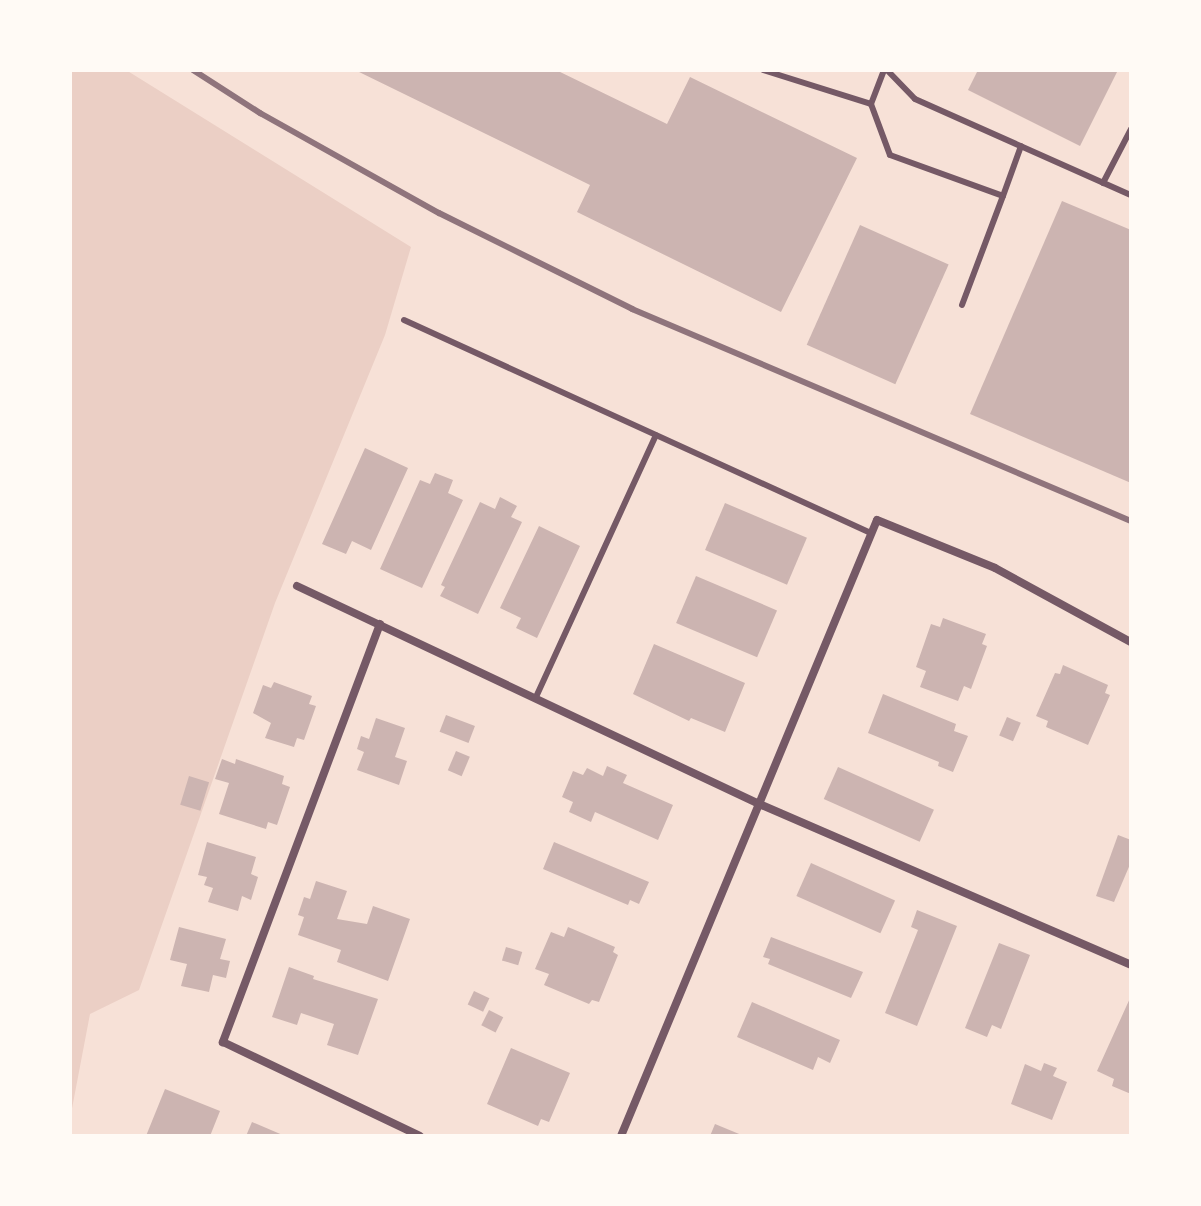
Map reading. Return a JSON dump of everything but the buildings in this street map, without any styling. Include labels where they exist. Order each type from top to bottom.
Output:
[{"type":"street","points":[[621,1136],[877,520],[995,568],[1131,642]]},
{"type":"street","points":[[297,586],[757,803],[1131,965]]},
{"type":"street","points":[[380,624],[223,1042],[420,1136]]},
{"type":"lane","points":[[763,70],[871,104]]},
{"type":"lane","points":[[1003,196],[890,155],[871,104],[886,70],[915,99],[1131,195]]},
{"type":"lane","points":[[1103,183],[1131,129]]},
{"type":"lane","points":[[962,305],[1021,146]]},
{"type":"lane","points":[[404,320],[871,533]]},
{"type":"lane","points":[[536,697],[656,435]]},
{"type":"shaded area","points":[[70,70],[126,70],[411,247],[385,335],[275,603],[139,990],[90,1014],[70,1119]]},
{"type":"railway","points":[[193,70],[260,113],[439,213],[632,309],[1131,521]]}]
